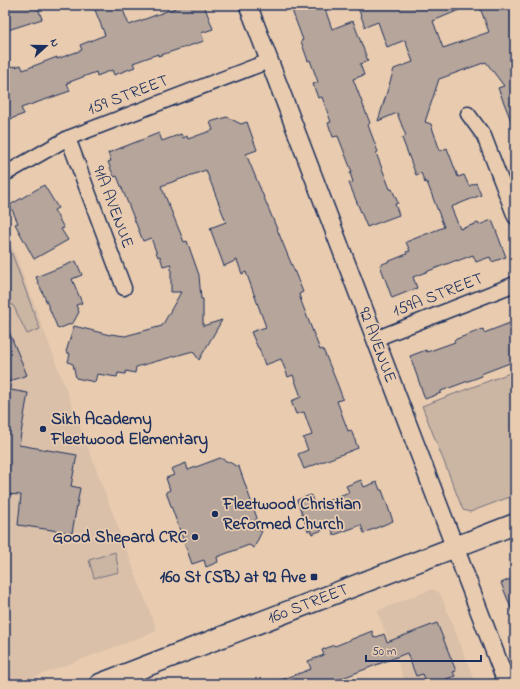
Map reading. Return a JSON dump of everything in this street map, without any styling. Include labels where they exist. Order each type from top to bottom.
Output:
[{"type":"main road","name":"160 STREET","points":[[100,684],[515,524]]},
{"type":"street","name":"92 AVENUE","points":[[248,5],[268,61],[507,684]]},
{"type":"street","name":"159 STREET","points":[[5,174],[68,138],[268,61]]},
{"type":"street","points":[[468,114],[484,136],[515,217]]},
{"type":"street","name":"91A AVENUE","points":[[68,138],[124,288]]},
{"type":"street","name":"159A STREET","points":[[375,339],[515,284]]},
{"type":"shaded area","name":"Sikh Academy Fleetwood Elementary","points":[[5,227],[157,631],[16,684],[5,684]]},
{"type":"shaded area","points":[[5,235],[40,329],[27,334],[5,292]]},
{"type":"shaded area","points":[[515,371],[515,495],[470,512],[463,510],[422,406]]},
{"type":"shaded area","points":[[115,552],[119,572],[94,578],[89,560]]},
{"type":"shaded area","points":[[432,589],[440,593],[476,684],[406,684],[377,611]]},
{"type":"building","points":[[5,5],[37,5],[42,19],[5,31]]},
{"type":"building","points":[[93,5],[121,5],[129,25],[175,8],[174,5],[204,5],[213,29],[201,33],[204,41],[133,63],[135,67],[114,75],[112,70],[97,76],[96,72],[67,83],[70,91],[21,108],[24,114],[8,120],[5,111],[5,69],[21,65],[23,70],[57,57],[57,59],[82,50],[80,45],[105,35]]},
{"type":"building","points":[[290,5],[320,5],[322,10],[325,9],[332,29],[353,21],[368,61],[360,64],[364,75],[353,79],[370,123],[368,125],[378,152],[376,153],[390,189],[392,189],[398,203],[395,204],[399,215],[367,227],[349,183],[353,182],[350,173],[352,172],[338,136],[333,137],[328,123],[331,122],[322,97],[318,98],[313,84],[318,82],[310,60],[308,61],[301,41],[303,40]]},
{"type":"building","points":[[357,5],[471,5],[433,21],[443,48],[489,32],[479,5],[515,5],[515,128],[498,88],[504,86],[486,62],[439,79],[425,122],[431,124],[440,151],[447,148],[458,177],[464,175],[469,186],[476,183],[481,195],[451,207],[460,229],[478,223],[479,225],[492,220],[506,257],[492,262],[490,257],[476,262],[473,255],[457,260],[413,277],[417,288],[392,298],[380,265],[407,254],[406,252],[410,251],[406,242],[444,227],[427,182],[425,183],[421,173],[416,175],[402,138],[406,136],[397,113],[378,121],[394,69],[413,62],[405,40],[387,47],[378,22],[365,27]]},
{"type":"building","points":[[227,117],[241,124],[247,122],[257,150],[246,154],[303,292],[299,294],[301,301],[320,350],[323,349],[337,383],[343,399],[337,401],[348,431],[351,430],[358,448],[304,469],[298,454],[308,450],[303,438],[312,435],[304,412],[296,414],[291,401],[301,397],[293,375],[288,377],[281,359],[265,365],[251,332],[266,327],[246,272],[242,274],[237,260],[224,266],[210,228],[226,222],[206,170],[161,186],[184,242],[187,241],[199,275],[201,299],[203,299],[203,326],[222,320],[199,360],[193,351],[136,367],[135,373],[126,371],[125,374],[118,373],[117,377],[97,374],[95,382],[76,378],[73,364],[68,362],[70,354],[66,352],[74,326],[110,335],[125,336],[162,326],[181,292],[171,292],[171,264],[163,266],[151,238],[143,241],[117,176],[114,177],[108,162],[111,161],[108,153],[159,133],[162,141],[181,134],[183,138],[187,136],[188,139],[213,130],[210,122]]},
{"type":"building","points":[[44,185],[58,208],[54,210],[64,228],[61,229],[68,240],[34,259],[15,224],[18,223],[10,205]]},
{"type":"building","points":[[76,261],[82,275],[72,279],[82,303],[76,305],[79,312],[73,323],[58,329],[36,277]]},
{"type":"building","points":[[515,321],[515,361],[481,374],[482,376],[441,391],[441,393],[425,399],[410,356],[426,350],[427,352],[455,342],[454,340],[483,329],[484,333]]},
{"type":"building","points":[[5,322],[27,375],[5,383]]},
{"type":"building","points":[[5,389],[28,393],[19,445],[77,455],[71,486],[80,488],[72,533],[18,525],[21,495],[5,494]]},
{"type":"building","name":"Fleetwood Christian Reformed Church","points":[[220,458],[239,467],[257,518],[252,527],[262,531],[254,548],[249,545],[217,557],[218,562],[206,567],[204,560],[192,564],[166,492],[170,490],[166,478],[174,475],[171,469],[186,463],[188,470]]},
{"type":"building","points":[[361,480],[364,487],[377,482],[380,490],[382,490],[393,521],[364,533],[361,525],[334,535],[331,527],[312,534],[310,530],[308,531],[297,500],[311,495],[315,506],[349,492],[346,486]]},
{"type":"building","points":[[515,577],[515,615],[514,615],[501,583]]},
{"type":"building","points":[[437,623],[456,671],[453,672],[455,676],[446,679],[447,681],[439,684],[427,684],[423,674],[416,676],[407,653],[327,684],[273,683],[311,669],[308,661],[324,655],[322,650],[372,631],[374,638],[384,634],[387,642]]},
{"type":"place","name":"Sikh Academy Fleetwood Elementary","points":[[43,429]]},
{"type":"place","name":"Fleetwood Christian Reformed Church","points":[[215,514]]},
{"type":"place","name":"Good Shepard CRC","points":[[195,537]]},
{"type":"place","name":"160 St (SB) at 92 Ave","points":[[314,577]]}]
